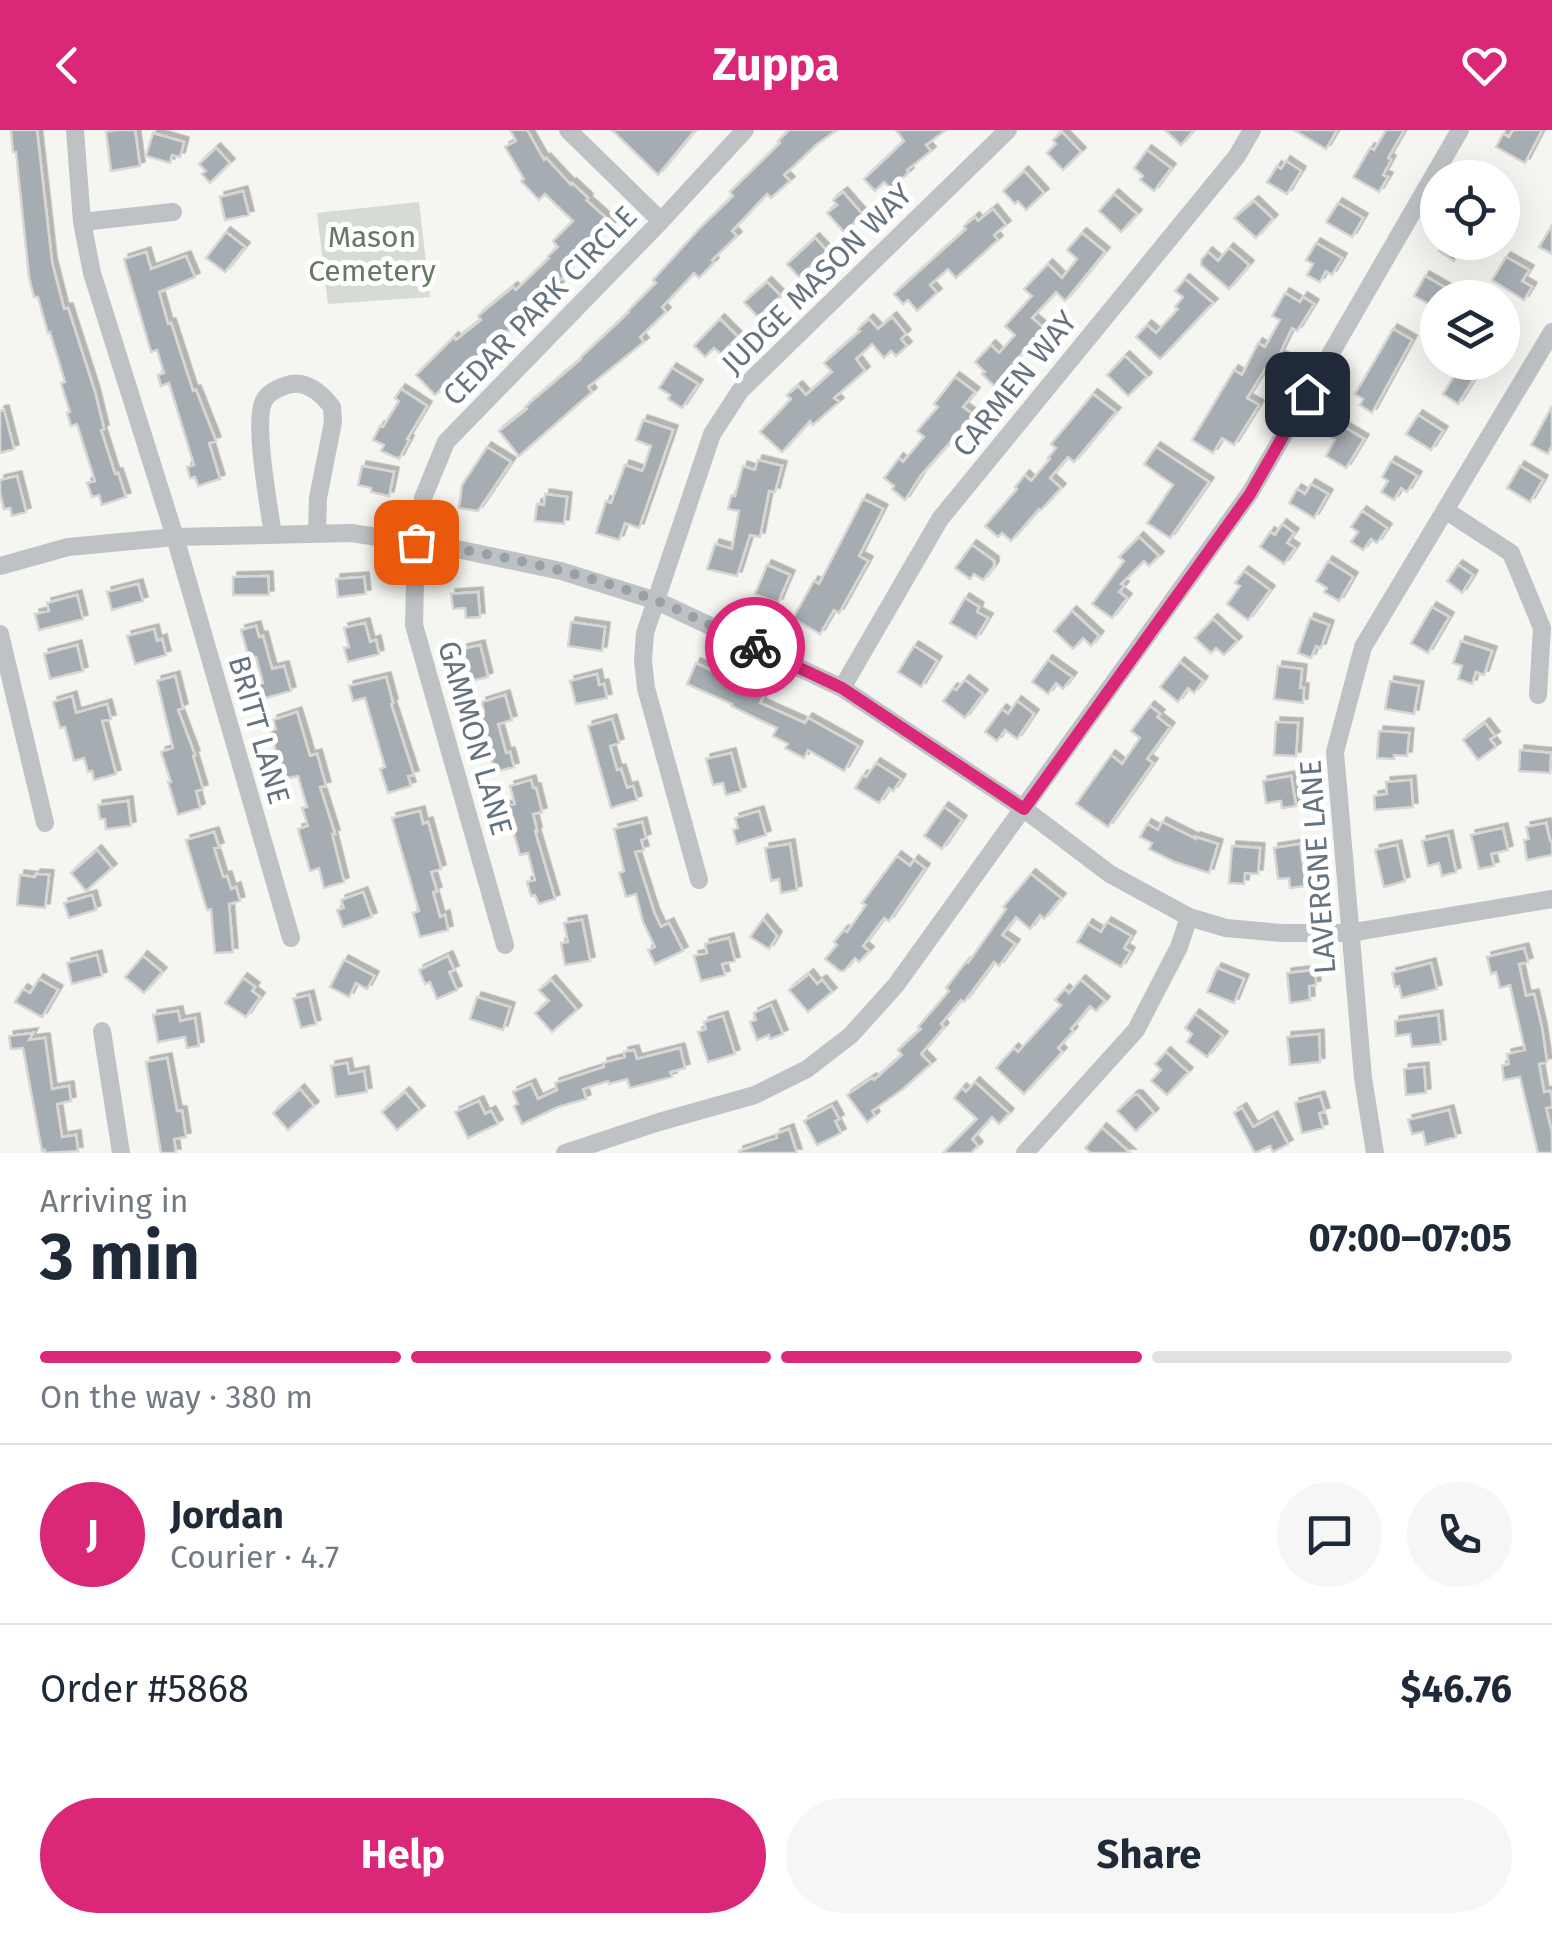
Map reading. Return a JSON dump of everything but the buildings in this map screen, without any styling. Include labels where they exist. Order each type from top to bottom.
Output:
[{"type":"street","points":[[75,130],[82,222],[92,273],[175,537]]},
{"type":"street","points":[[568,130],[661,221]]},
{"type":"street","name":"CEDAR PARK CIRCLE","points":[[416,542],[422,498],[446,442],[745,130]]},
{"type":"street","name":"JUDGE MASON WAY","points":[[700,880],[646,688],[643,661],[645,633],[712,434],[740,391],[1008,130]]},
{"type":"street","name":"CARMEN WAY","points":[[842,688],[940,519],[1238,156],[1252,130]]},
{"type":"street","points":[[565,1153],[754,1095],[807,1069],[851,1035],[896,984],[1250,494],[1460,130]]},
{"type":"street","points":[[82,222],[173,212]]},
{"type":"street","name":"LAVERGNE LANE","points":[[1374,1153],[1363,1078],[1334,752],[1363,646],[1552,332]]},
{"type":"street","points":[[273,535],[260,425],[263,402],[281,386],[297,382],[314,388],[332,407],[333,422],[318,498],[317,534]]},
{"type":"street","points":[[1445,510],[1511,552],[1542,628],[1538,695]]},
{"type":"street","points":[[0,566],[68,547],[175,537],[351,533],[562,571],[656,601],[842,688],[1024,809],[1110,874],[1190,917],[1226,928],[1349,933],[1552,899]]},
{"type":"street","name":"BRITT LANE","points":[[175,537],[290,938]]},
{"type":"street","name":"GAMMON LANE","points":[[416,542],[414,625],[505,945]]},
{"type":"street","points":[[0,634],[45,823]]},
{"type":"street","points":[[1025,1153],[1136,1030],[1179,947],[1190,917]]},
{"type":"street","points":[[102,1031],[120,1153]]},
{"type":"green space","name":"Mason Cemetery","points":[[419,202],[430,297],[328,304],[317,213]]},
{"type":"way so far","points":[[416,542],[562,571],[656,601],[755,647]]},
{"type":"route","points":[[755,647],[842,688],[1024,809],[1250,494],[1307,394]]}]
